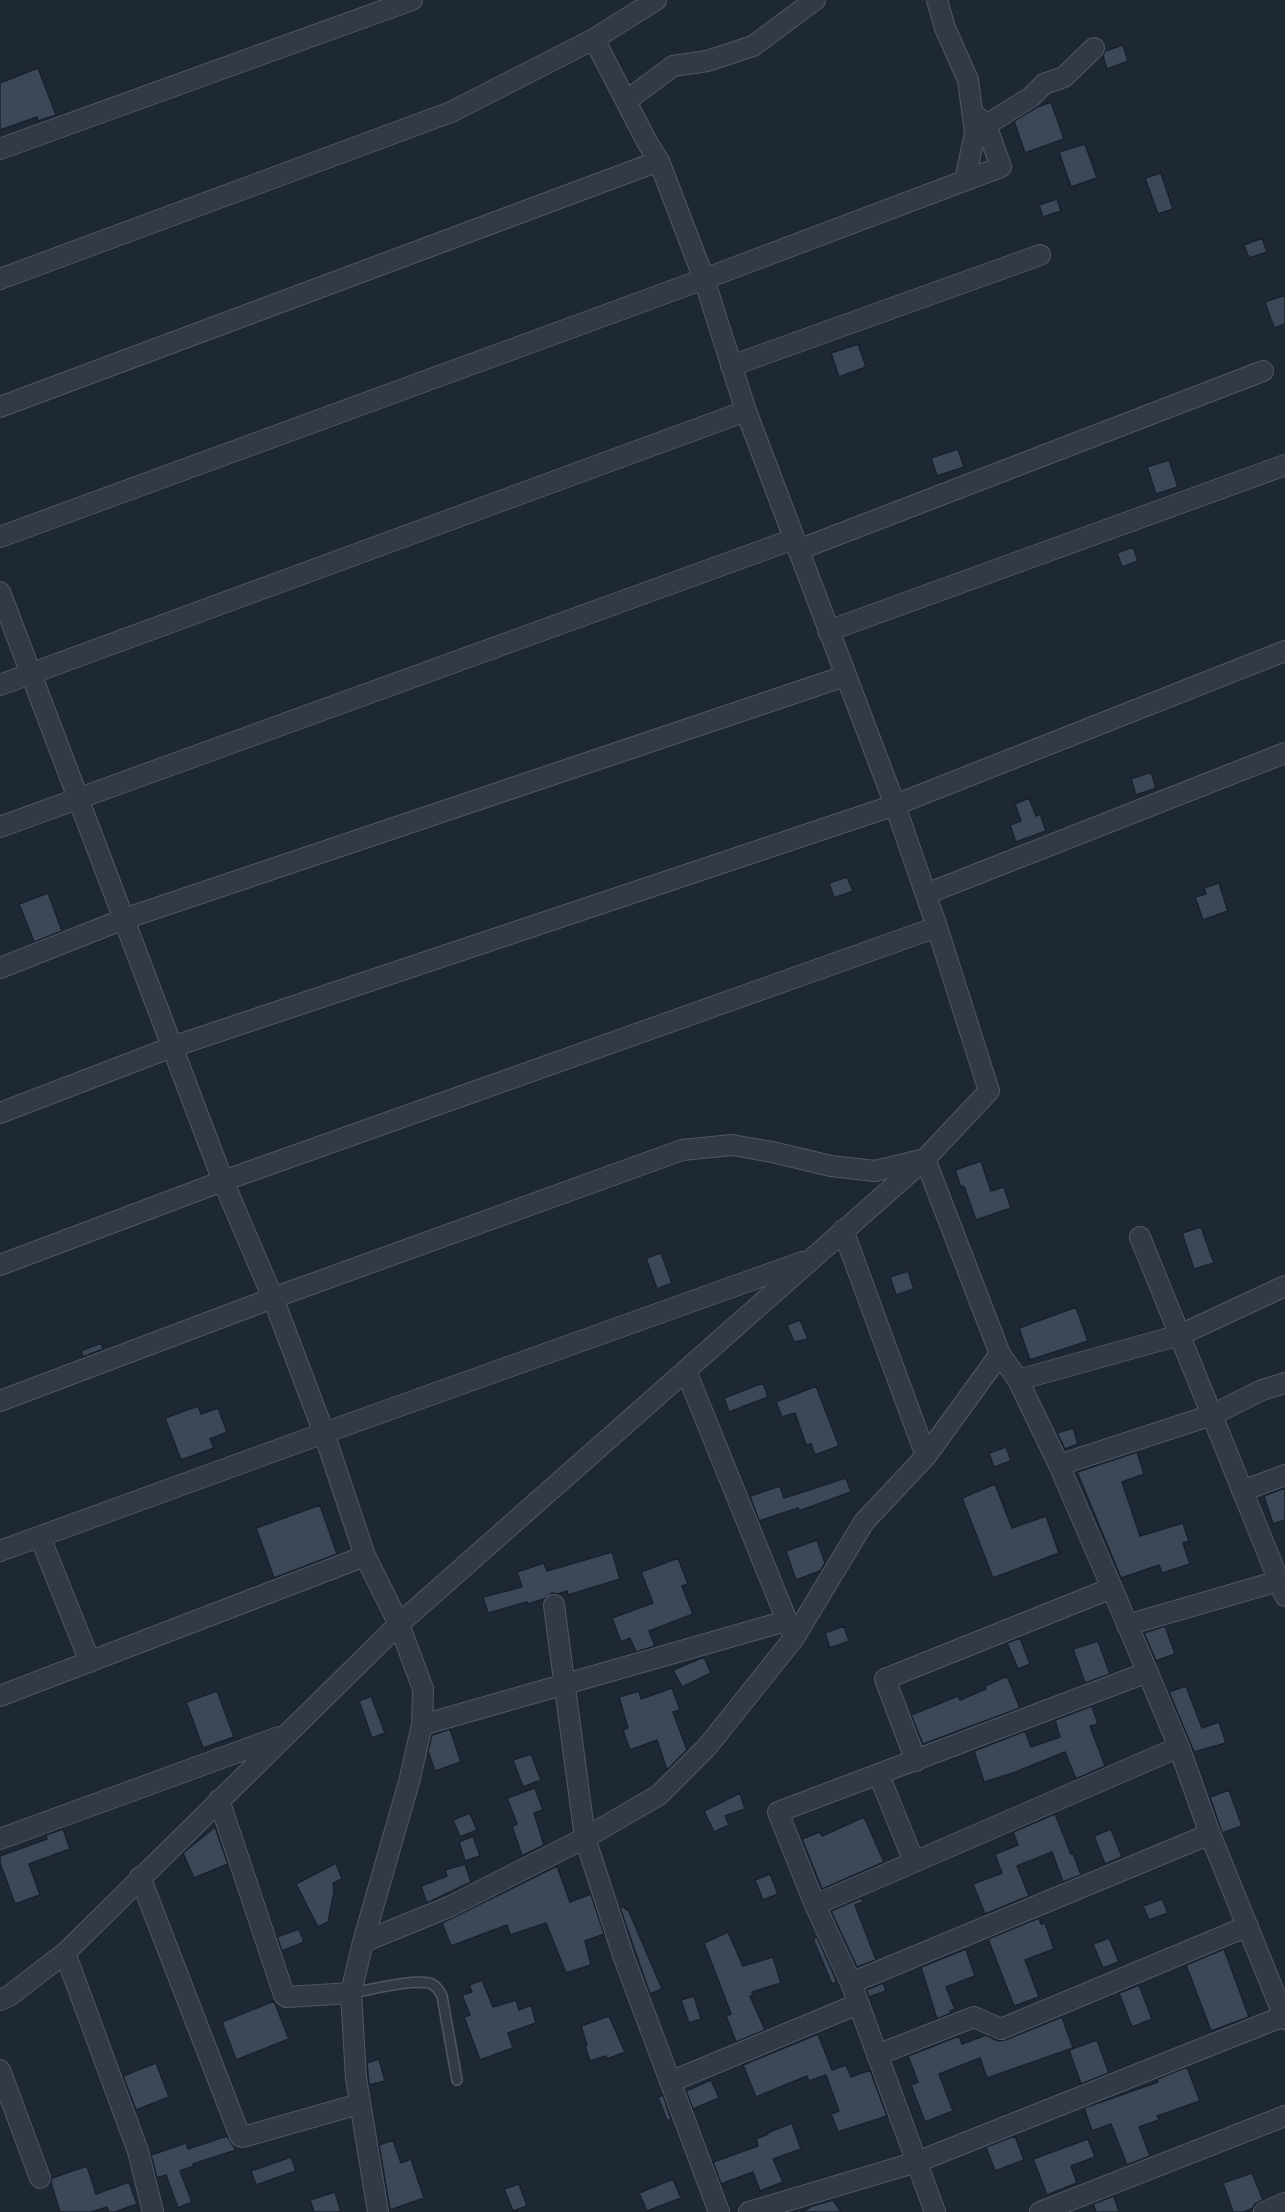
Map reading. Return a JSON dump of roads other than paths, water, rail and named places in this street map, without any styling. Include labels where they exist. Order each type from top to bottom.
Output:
[{"type":"street","points":[[0,149],[412,0]]},
{"type":"street","points":[[0,279],[451,112],[594,39],[656,0]]},
{"type":"street","points":[[626,101],[673,66],[707,61],[753,46],[815,0]]},
{"type":"street","points":[[0,537],[704,279],[1001,167],[979,119],[968,80],[945,28],[937,0]]},
{"type":"street","points":[[0,2000],[9,1996],[65,1953],[399,1624],[925,1159],[989,1091],[937,927],[895,805],[746,411],[704,279],[660,161],[594,39]]},
{"type":"street","points":[[979,119],[1031,97],[1044,84],[1064,77],[1094,48]]},
{"type":"street","points":[[965,180],[979,119]]},
{"type":"street","points":[[0,407],[660,161]]},
{"type":"street","points":[[731,366],[1040,255]]},
{"type":"street","points":[[0,827],[796,544],[1263,371]]},
{"type":"street","points":[[0,685],[746,411]]},
{"type":"street","points":[[828,631],[1285,465]]},
{"type":"street","points":[[0,592],[223,1181],[273,1298],[324,1433],[365,1556],[399,1624],[423,1689],[422,1725],[409,1782],[363,1942],[351,1993],[359,2104],[378,2212]]},
{"type":"street","points":[[0,1113],[172,1047],[895,805],[1285,651]]},
{"type":"street","points":[[0,968],[124,919],[845,676]]},
{"type":"street","points":[[926,894],[1285,753]]},
{"type":"street","points":[[0,1265],[223,1181],[937,927]]},
{"type":"street","points":[[0,1401],[273,1298],[682,1150],[732,1145],[831,1166],[875,1172],[925,1159]]},
{"type":"street","points":[[750,2212],[917,2162],[1284,2018],[1148,1672],[1059,1465],[1018,1380],[1000,1354],[925,1159]]},
{"type":"street","points":[[843,1230],[926,1456]]},
{"type":"street","points":[[1127,1625],[1283,1586],[1242,1491],[1140,1237]]},
{"type":"street","points":[[0,1551],[810,1259]]},
{"type":"street","points":[[1018,1380],[1180,1335],[1285,1286]]},
{"type":"street","points":[[363,1942],[449,1907],[585,1838],[659,1795],[707,1747],[864,1522],[926,1456],[1000,1354]]},
{"type":"street","points":[[686,1371],[790,1630]]},
{"type":"street","points":[[1059,1465],[1212,1415],[1262,1390],[1285,1383]]},
{"type":"street","points":[[1242,1491],[1285,1475]]},
{"type":"street","points":[[40,1537],[90,1662]]},
{"type":"street","points":[[0,1696],[365,1556]]},
{"type":"street","points":[[916,1761],[885,1679],[1112,1588]]},
{"type":"street","points":[[554,1605],[585,1838],[624,1959],[719,2212]]},
{"type":"street","points":[[422,1725],[566,1684],[790,1630]]},
{"type":"street","points":[[935,2212],[851,1983],[815,1905],[778,1812],[1148,1672]]},
{"type":"street","points":[[0,1839],[285,1736]]},
{"type":"street","points":[[815,1905],[1179,1747]]},
{"type":"street","points":[[879,1774],[914,1862]]},
{"type":"street","points":[[219,1800],[284,1995],[287,1997],[351,1993]]},
{"type":"street","points":[[851,1983],[1210,1834]]},
{"type":"street","points":[[140,1877],[240,2136],[359,2104]]},
{"type":"street","points":[[877,2055],[974,2017],[1001,2030],[1248,1926]]},
{"type":"street","points":[[65,1953],[138,2151],[153,2212]]},
{"type":"street","points":[[670,2082],[858,2004]]},
{"type":"street","points":[[0,2070],[40,2178]]},
{"type":"street","points":[[1040,2212],[1085,2204],[1285,2116]]},
{"type":"street","points":[[1264,2212],[1285,2203]]},
{"type":"lane","points":[[351,1993],[414,1982],[428,1983],[437,1987],[442,1996],[457,2080]]}]
